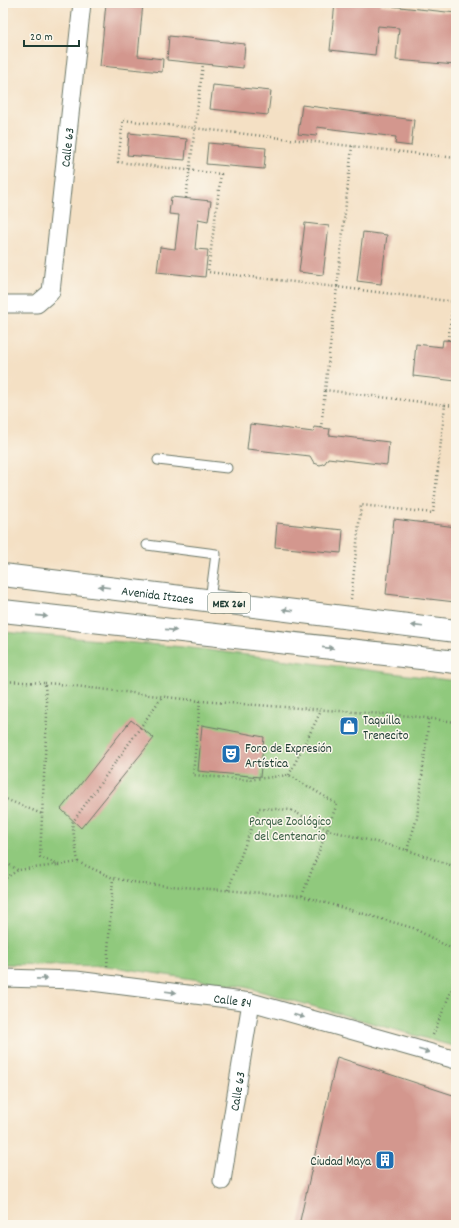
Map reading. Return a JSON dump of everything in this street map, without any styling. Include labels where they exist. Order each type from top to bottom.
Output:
[{"type":"main road","name":"Avenida Itzaes","points":[[3,575],[456,631]]},
{"type":"main road","points":[[203,634],[210,600]]},
{"type":"main road","points":[[3,611],[456,662]]},
{"type":"street","name":"Calle 63","points":[[3,304],[37,304],[51,292],[82,3]]},
{"type":"street","name":"Calle 84","points":[[3,978],[76,980],[252,1002],[456,1060]]},
{"type":"street","name":"Calle 63","points":[[222,1181],[252,1002]]},
{"type":"lane","points":[[158,460],[227,468]]},
{"type":"lane","points":[[148,545],[216,554],[210,600]]},
{"type":"path","points":[[186,198],[203,64]]},
{"type":"path","points":[[455,302],[208,272],[221,174],[118,162],[123,120],[456,158]]},
{"type":"path","points":[[321,428],[352,146]]},
{"type":"path","points":[[448,340],[455,302],[456,281]]},
{"type":"path","points":[[325,390],[456,406]]},
{"type":"path","points":[[351,600],[361,505],[433,513],[445,405]]},
{"type":"path","points":[[3,681],[58,684],[200,702],[429,718],[456,722]]},
{"type":"path","points":[[45,683],[47,715],[40,857],[59,865]]},
{"type":"path","points":[[78,862],[72,823],[162,697]]},
{"type":"path","points":[[200,702],[193,775],[248,780],[289,775],[337,804],[302,896]]},
{"type":"path","points":[[289,775],[321,711]]},
{"type":"path","points":[[407,850],[417,818],[429,718]]},
{"type":"path","points":[[3,798],[42,814]]},
{"type":"path","points":[[228,890],[259,808],[291,810],[328,830],[407,850],[456,867]]},
{"type":"path","points":[[3,862],[18,870]]},
{"type":"path","points":[[3,880],[18,870],[78,862],[113,878],[144,884],[302,896],[413,928],[456,952]]},
{"type":"path","points":[[107,966],[113,878]]},
{"type":"path","points":[[431,1040],[456,979]]},
{"type":"green space","name":"Parque Zoológico del Centenario","points":[[3,632],[183,647],[456,681],[456,1047],[245,987],[107,966],[3,964]]},
{"type":"building","points":[[106,3],[143,3],[138,56],[163,59],[162,72],[100,66]]},
{"type":"building","points":[[335,3],[381,3],[381,5],[456,13],[456,65],[396,60],[399,28],[378,26],[375,55],[330,50]]},
{"type":"building","points":[[169,36],[245,44],[243,68],[167,60]]},
{"type":"building","points":[[213,85],[271,91],[268,115],[210,109]]},
{"type":"building","points":[[302,105],[414,120],[411,146],[395,144],[396,137],[317,127],[316,136],[298,134]]},
{"type":"building","points":[[129,133],[187,139],[185,160],[127,155]]},
{"type":"building","points":[[208,143],[266,148],[264,169],[206,164]]},
{"type":"building","points":[[171,197],[211,201],[208,221],[198,219],[195,249],[208,250],[205,277],[157,272],[160,247],[175,249],[179,215],[169,214]]},
{"type":"building","points":[[305,223],[329,226],[323,275],[299,272]]},
{"type":"building","points":[[363,232],[387,235],[381,284],[357,281]]},
{"type":"building","points":[[443,340],[456,341],[456,381],[413,376],[416,344],[442,347]]},
{"type":"building","points":[[250,424],[313,432],[314,427],[330,429],[329,435],[389,442],[387,465],[328,458],[325,463],[320,465],[314,463],[310,456],[247,449]]},
{"type":"building","points":[[394,519],[456,527],[455,602],[386,594]]},
{"type":"building","points":[[277,523],[343,530],[341,553],[275,547]]},
{"type":"building","points":[[131,720],[154,738],[81,828],[61,809]]},
{"type":"building","name":"Foro de Expresión Artística","points":[[202,725],[264,737],[260,777],[198,771]]},
{"type":"building","name":"Ciudad Maya","points":[[337,1057],[456,1096],[456,1225],[299,1225]]},
{"type":"place","name":"Taquilla Trenecito","points":[[349,726]]},
{"type":"place","name":"Foro de Expresión Artística","points":[[231,754]]},
{"type":"place","name":"Ciudad Maya","points":[[385,1160]]}]
